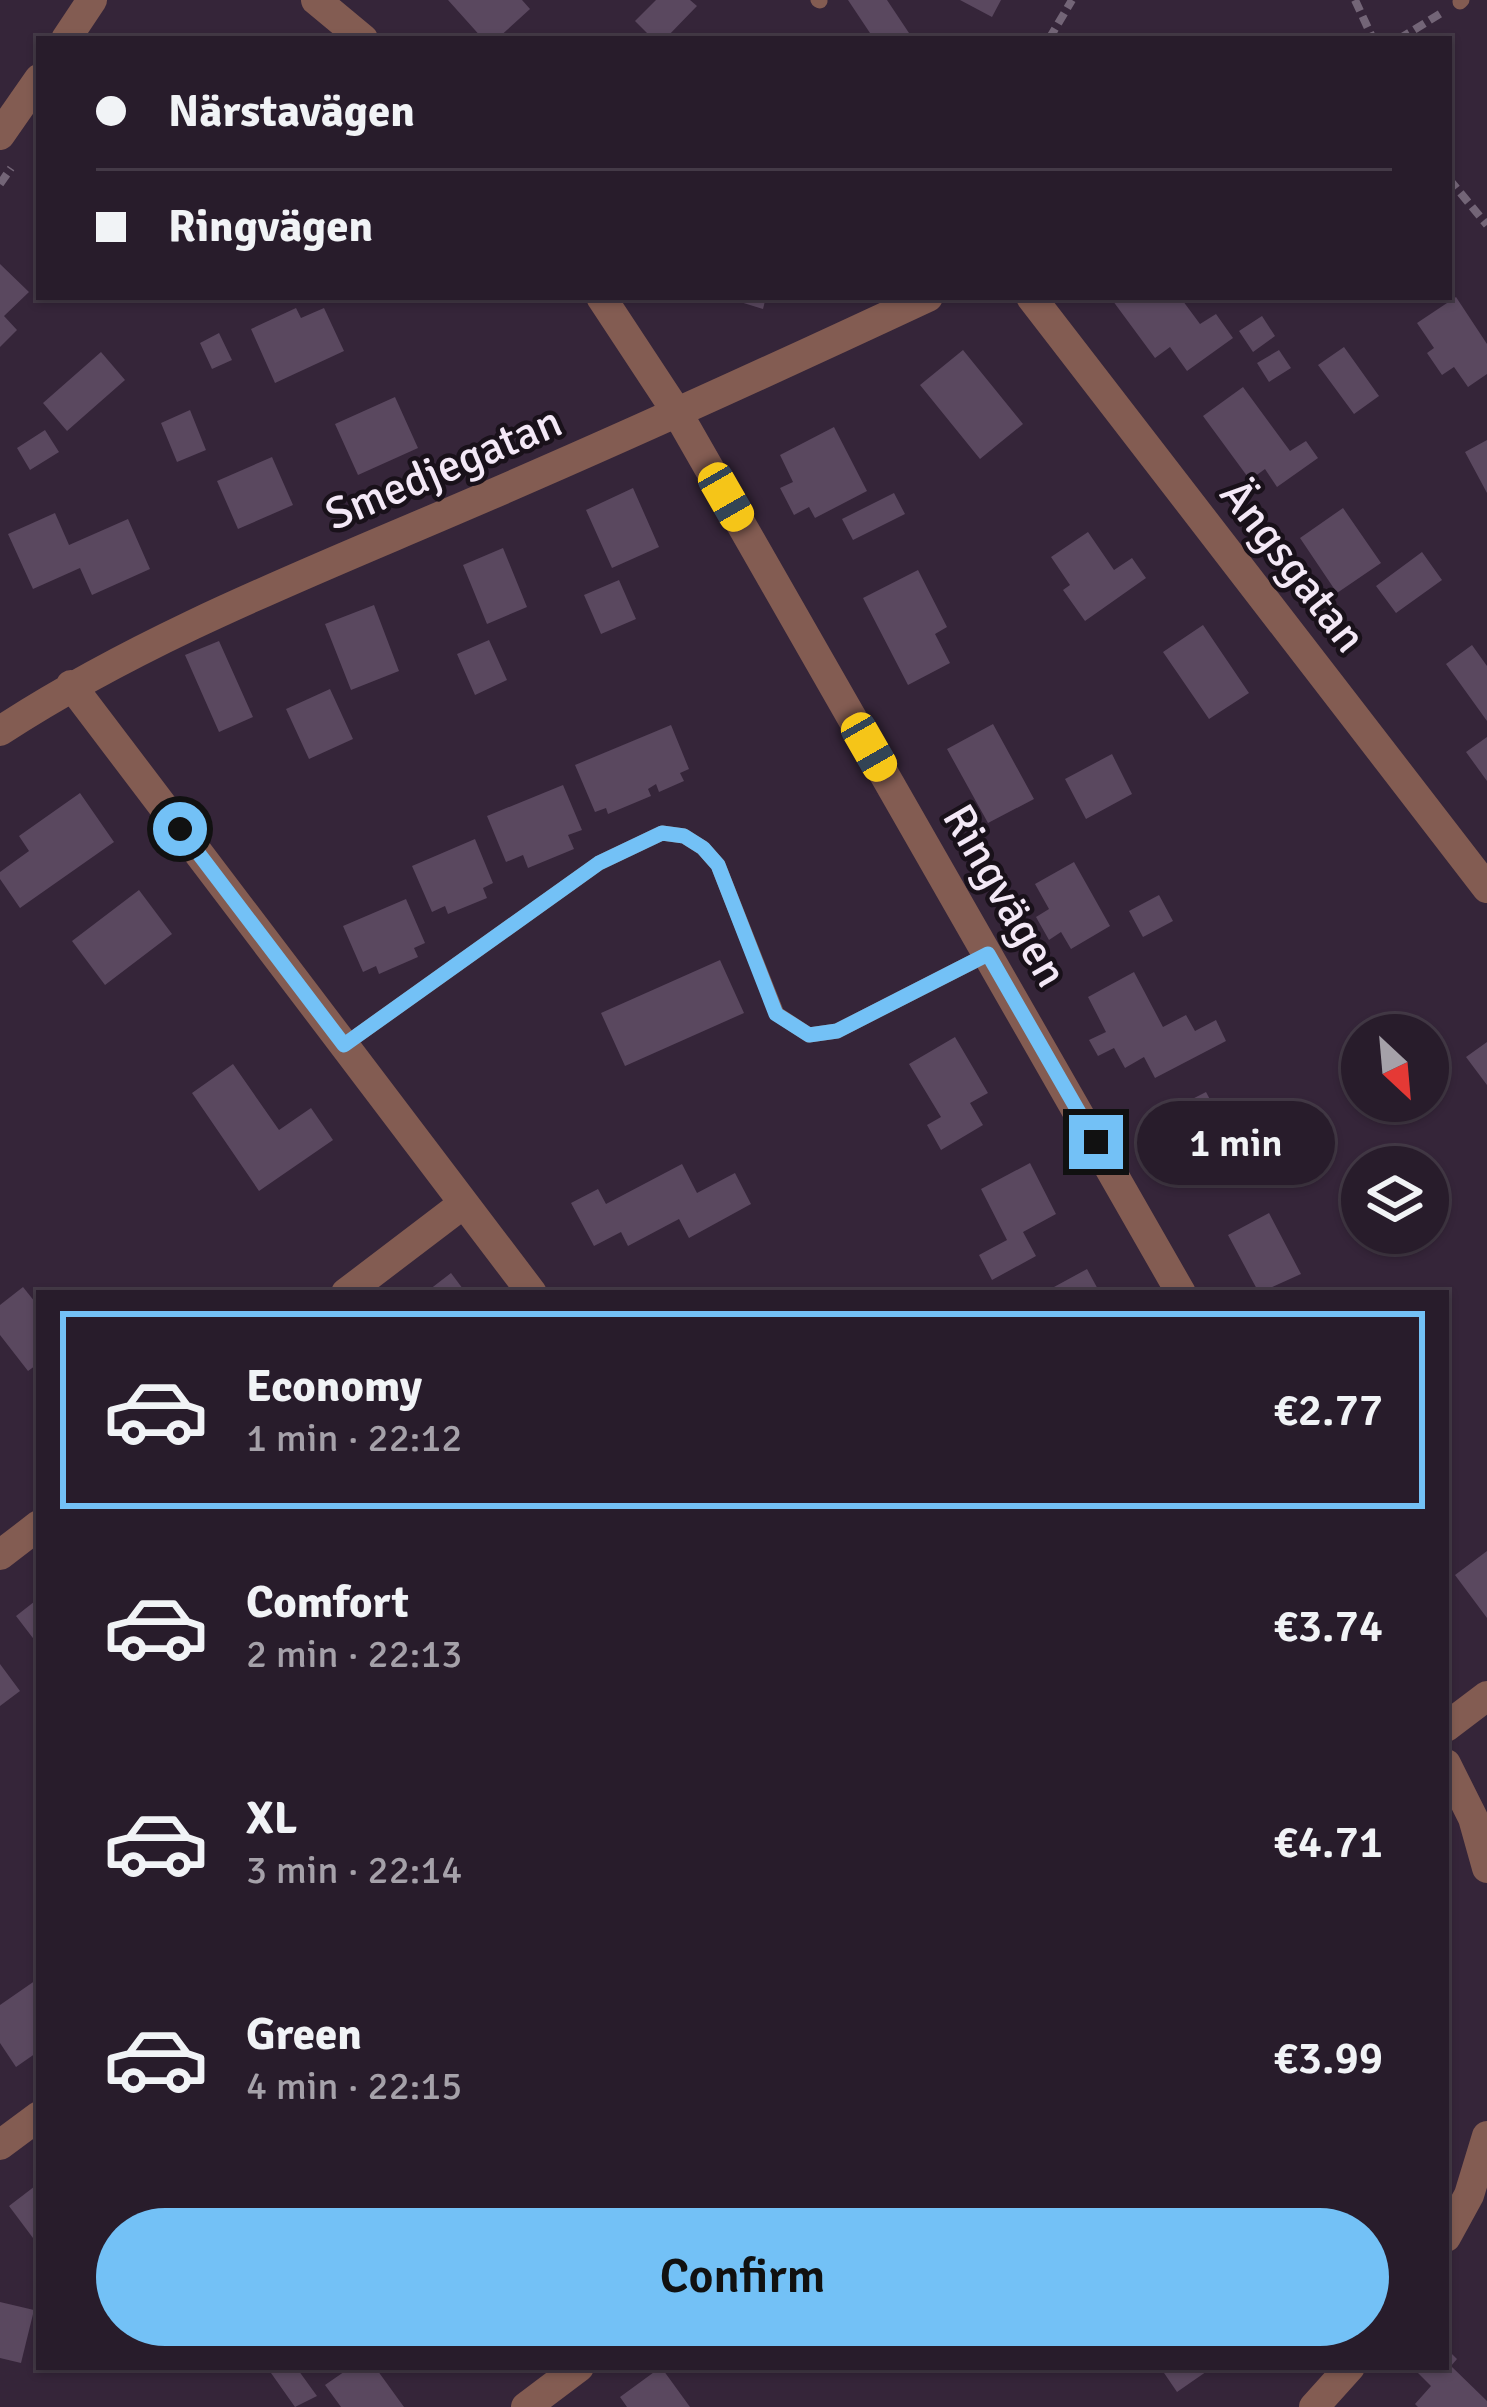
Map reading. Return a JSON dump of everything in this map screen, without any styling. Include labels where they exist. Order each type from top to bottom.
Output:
[{"type":"street","points":[[68,36],[92,0]]},
{"type":"street","points":[[316,0],[360,36]]},
{"type":"street","points":[[0,135],[36,83]]},
{"type":"street","name":"Ringvägen","points":[[603,300],[678,414],[1179,1290]]},
{"type":"street","name":"Smedjegatan","points":[[0,731],[71,685],[174,632],[678,414],[922,300]]},
{"type":"street","name":"Ängsgatan","points":[[1032,300],[1487,888]]},
{"type":"street","points":[[71,685],[530,1290]]},
{"type":"street","points":[[350,1290],[464,1204]]},
{"type":"street","points":[[0,1555],[36,1527]]},
{"type":"street","points":[[1449,1725],[1487,1696]]},
{"type":"street","points":[[1449,1770],[1473,1818],[1487,1868]]},
{"type":"street","points":[[0,2145],[36,2118]]},
{"type":"street","points":[[1449,2231],[1468,2195],[1487,2135]]},
{"type":"street","points":[[526,2407],[576,2370]]},
{"type":"street","points":[[1314,2407],[1347,2370]]},
{"type":"lane","points":[[344,1045],[599,863],[662,833],[684,836],[718,865],[776,1014],[809,1035],[837,1031],[988,954]]},
{"type":"path","points":[[1050,36],[1072,0]]},
{"type":"path","points":[[1355,0],[1372,36]]},
{"type":"path","points":[[1404,36],[1461,1]]},
{"type":"path","points":[[1452,183],[1487,225]]},
{"type":"building","points":[[448,0],[522,0],[530,9],[500,36],[480,36]]},
{"type":"building","points":[[656,0],[690,0],[697,6],[668,36],[650,36],[635,21]]},
{"type":"building","points":[[848,0],[887,0],[911,36],[872,36]]},
{"type":"building","points":[[960,0],[1001,0],[992,17]]},
{"type":"building","points":[[0,264],[29,292],[4,316],[17,330],[0,347]]},
{"type":"building","points":[[1456,297],[1487,344],[1487,374],[1468,387],[1454,367],[1442,375],[1427,353],[1434,348],[1417,323]]},
{"type":"building","points":[[734,300],[765,300],[763,309]]},
{"type":"building","points":[[1112,300],[1182,300],[1200,324],[1216,314],[1233,338],[1187,371],[1170,347],[1155,358]]},
{"type":"building","points":[[296,308],[301,318],[324,308],[344,351],[275,383],[251,329]]},
{"type":"building","points":[[1262,316],[1275,336],[1253,352],[1239,331]]},
{"type":"building","points":[[219,333],[232,360],[212,369],[200,343]]},
{"type":"building","points":[[1344,347],[1379,396],[1354,414],[1318,365]]},
{"type":"building","points":[[963,350],[1023,424],[980,459],[920,385]]},
{"type":"building","points":[[1279,350],[1291,368],[1269,382],[1257,363]]},
{"type":"building","points":[[101,352],[125,380],[67,431],[43,403]]},
{"type":"building","points":[[1243,387],[1290,451],[1306,441],[1318,458],[1277,487],[1265,469],[1250,480],[1203,416]]},
{"type":"building","points":[[395,397],[418,448],[358,475],[335,424]]},
{"type":"building","points":[[190,410],[206,450],[177,462],[161,423]]},
{"type":"building","points":[[834,427],[867,491],[815,518],[809,507],[794,515],[780,488],[793,482],[780,455]]},
{"type":"building","points":[[45,430],[59,452],[30,470],[17,448]]},
{"type":"building","points":[[1487,440],[1487,493],[1465,452]]},
{"type":"building","points":[[272,457],[293,505],[238,529],[217,481]]},
{"type":"building","points":[[633,488],[659,547],[612,568],[586,510]]},
{"type":"building","points":[[894,493],[905,514],[853,540],[842,519]]},
{"type":"building","points":[[1343,508],[1381,563],[1337,593],[1300,538]]},
{"type":"building","points":[[55,513],[69,545],[128,519],[150,569],[92,595],[80,568],[33,589],[8,534]]},
{"type":"building","points":[[1088,532],[1114,570],[1132,558],[1146,578],[1085,621],[1063,590],[1070,585],[1051,557]]},
{"type":"building","points":[[503,548],[527,607],[487,624],[463,565]]},
{"type":"building","points":[[1422,552],[1442,580],[1396,613],[1376,586]]},
{"type":"building","points":[[918,570],[947,627],[935,634],[950,663],[908,685],[863,598]]},
{"type":"building","points":[[619,580],[636,619],[601,634],[584,595]]},
{"type":"building","points":[[374,605],[399,671],[351,690],[325,624]]},
{"type":"building","points":[[1203,625],[1249,693],[1209,719],[1163,652]]},
{"type":"building","points":[[489,640],[507,680],[475,695],[457,654]]},
{"type":"building","points":[[219,641],[253,717],[219,732],[185,655]]},
{"type":"building","points":[[1472,645],[1487,666],[1487,721],[1446,664]]},
{"type":"building","points":[[330,689],[353,739],[309,759],[286,709]]},
{"type":"building","points":[[993,724],[1034,799],[988,823],[947,749]]},
{"type":"building","points":[[671,725],[689,769],[680,773],[684,781],[659,792],[656,784],[648,789],[651,796],[608,814],[606,808],[595,812],[575,765]]},
{"type":"building","points":[[1487,737],[1487,781],[1466,752]]},
{"type":"building","points":[[1112,754],[1132,794],[1086,819],[1065,779]]},
{"type":"building","points":[[563,785],[582,830],[568,835],[574,849],[528,868],[523,855],[506,862],[487,816]]},
{"type":"building","points":[[80,793],[114,842],[20,908],[0,872],[29,851],[19,836]]},
{"type":"building","points":[[475,839],[493,883],[483,888],[487,898],[448,914],[445,906],[432,912],[412,866]]},
{"type":"building","points":[[1074,862],[1110,926],[1071,949],[1061,932],[1049,940],[1036,917],[1049,909],[1035,884]]},
{"type":"building","points":[[139,890],[172,934],[105,985],[72,941]]},
{"type":"building","points":[[1159,895],[1173,921],[1143,937],[1129,911]]},
{"type":"building","points":[[406,899],[425,943],[414,948],[418,957],[379,974],[376,966],[363,972],[343,926]]},
{"type":"building","points":[[720,960],[744,1013],[625,1066],[601,1013]]},
{"type":"building","points":[[1134,972],[1163,1027],[1186,1015],[1195,1031],[1216,1020],[1226,1041],[1155,1078],[1144,1057],[1125,1068],[1114,1048],[1098,1056],[1089,1040],[1106,1032],[1088,997]]},
{"type":"building","points":[[955,1037],[988,1093],[970,1103],[983,1125],[941,1150],[927,1125],[941,1117],[909,1064]]},
{"type":"building","points":[[1487,1042],[1487,1085],[1466,1057]]},
{"type":"building","points":[[233,1064],[279,1130],[311,1108],[333,1140],[259,1191],[192,1093]]},
{"type":"building","points":[[1206,1092],[1236,1148],[1255,1139],[1268,1163],[1223,1187],[1210,1163],[1186,1176],[1155,1118]]},
{"type":"building","points":[[1030,1163],[1056,1214],[1023,1232],[1036,1256],[992,1280],[979,1255],[1007,1240],[981,1189]]},
{"type":"building","points":[[682,1164],[697,1193],[735,1173],[751,1204],[689,1238],[679,1219],[628,1246],[621,1232],[594,1246],[571,1203],[598,1189],[606,1204]]},
{"type":"building","points":[[1269,1213],[1301,1274],[1257,1290],[1228,1235]]},
{"type":"building","points":[[1087,1269],[1098,1290],[1048,1290]]},
{"type":"building","points":[[451,1273],[464,1290],[429,1290]]},
{"type":"building","points":[[23,1287],[36,1303],[36,1365],[28,1371],[0,1335],[0,1305]]},
{"type":"building","points":[[1487,1551],[1487,1618],[1455,1575]]},
{"type":"building","points":[[36,1600],[36,1642],[16,1616]]},
{"type":"building","points":[[0,1664],[20,1691],[0,1706]]},
{"type":"building","points":[[36,1980],[36,2053],[16,2067],[0,2043],[0,2005]]},
{"type":"building","points":[[36,2185],[36,2242],[9,2206]]},
{"type":"building","points":[[0,2302],[34,2310],[21,2363],[0,2358]]},
{"type":"building","points":[[1449,2351],[1457,2359],[1451,2366],[1487,2401],[1487,2407],[1418,2407],[1415,2404],[1431,2386],[1415,2370],[1449,2370]]},
{"type":"building","points":[[298,2370],[317,2396],[295,2407],[271,2373]]},
{"type":"building","points":[[347,2370],[377,2370],[404,2407],[341,2407],[325,2385]]},
{"type":"building","points":[[663,2370],[690,2407],[627,2407],[620,2397]]},
{"type":"building","points":[[1162,2370],[1209,2370],[1177,2392]]},
{"type":"route","points":[[180,829],[344,1045],[599,863],[662,833],[684,836],[718,865],[776,1014],[809,1035],[837,1031],[988,954],[1096,1142]]}]
